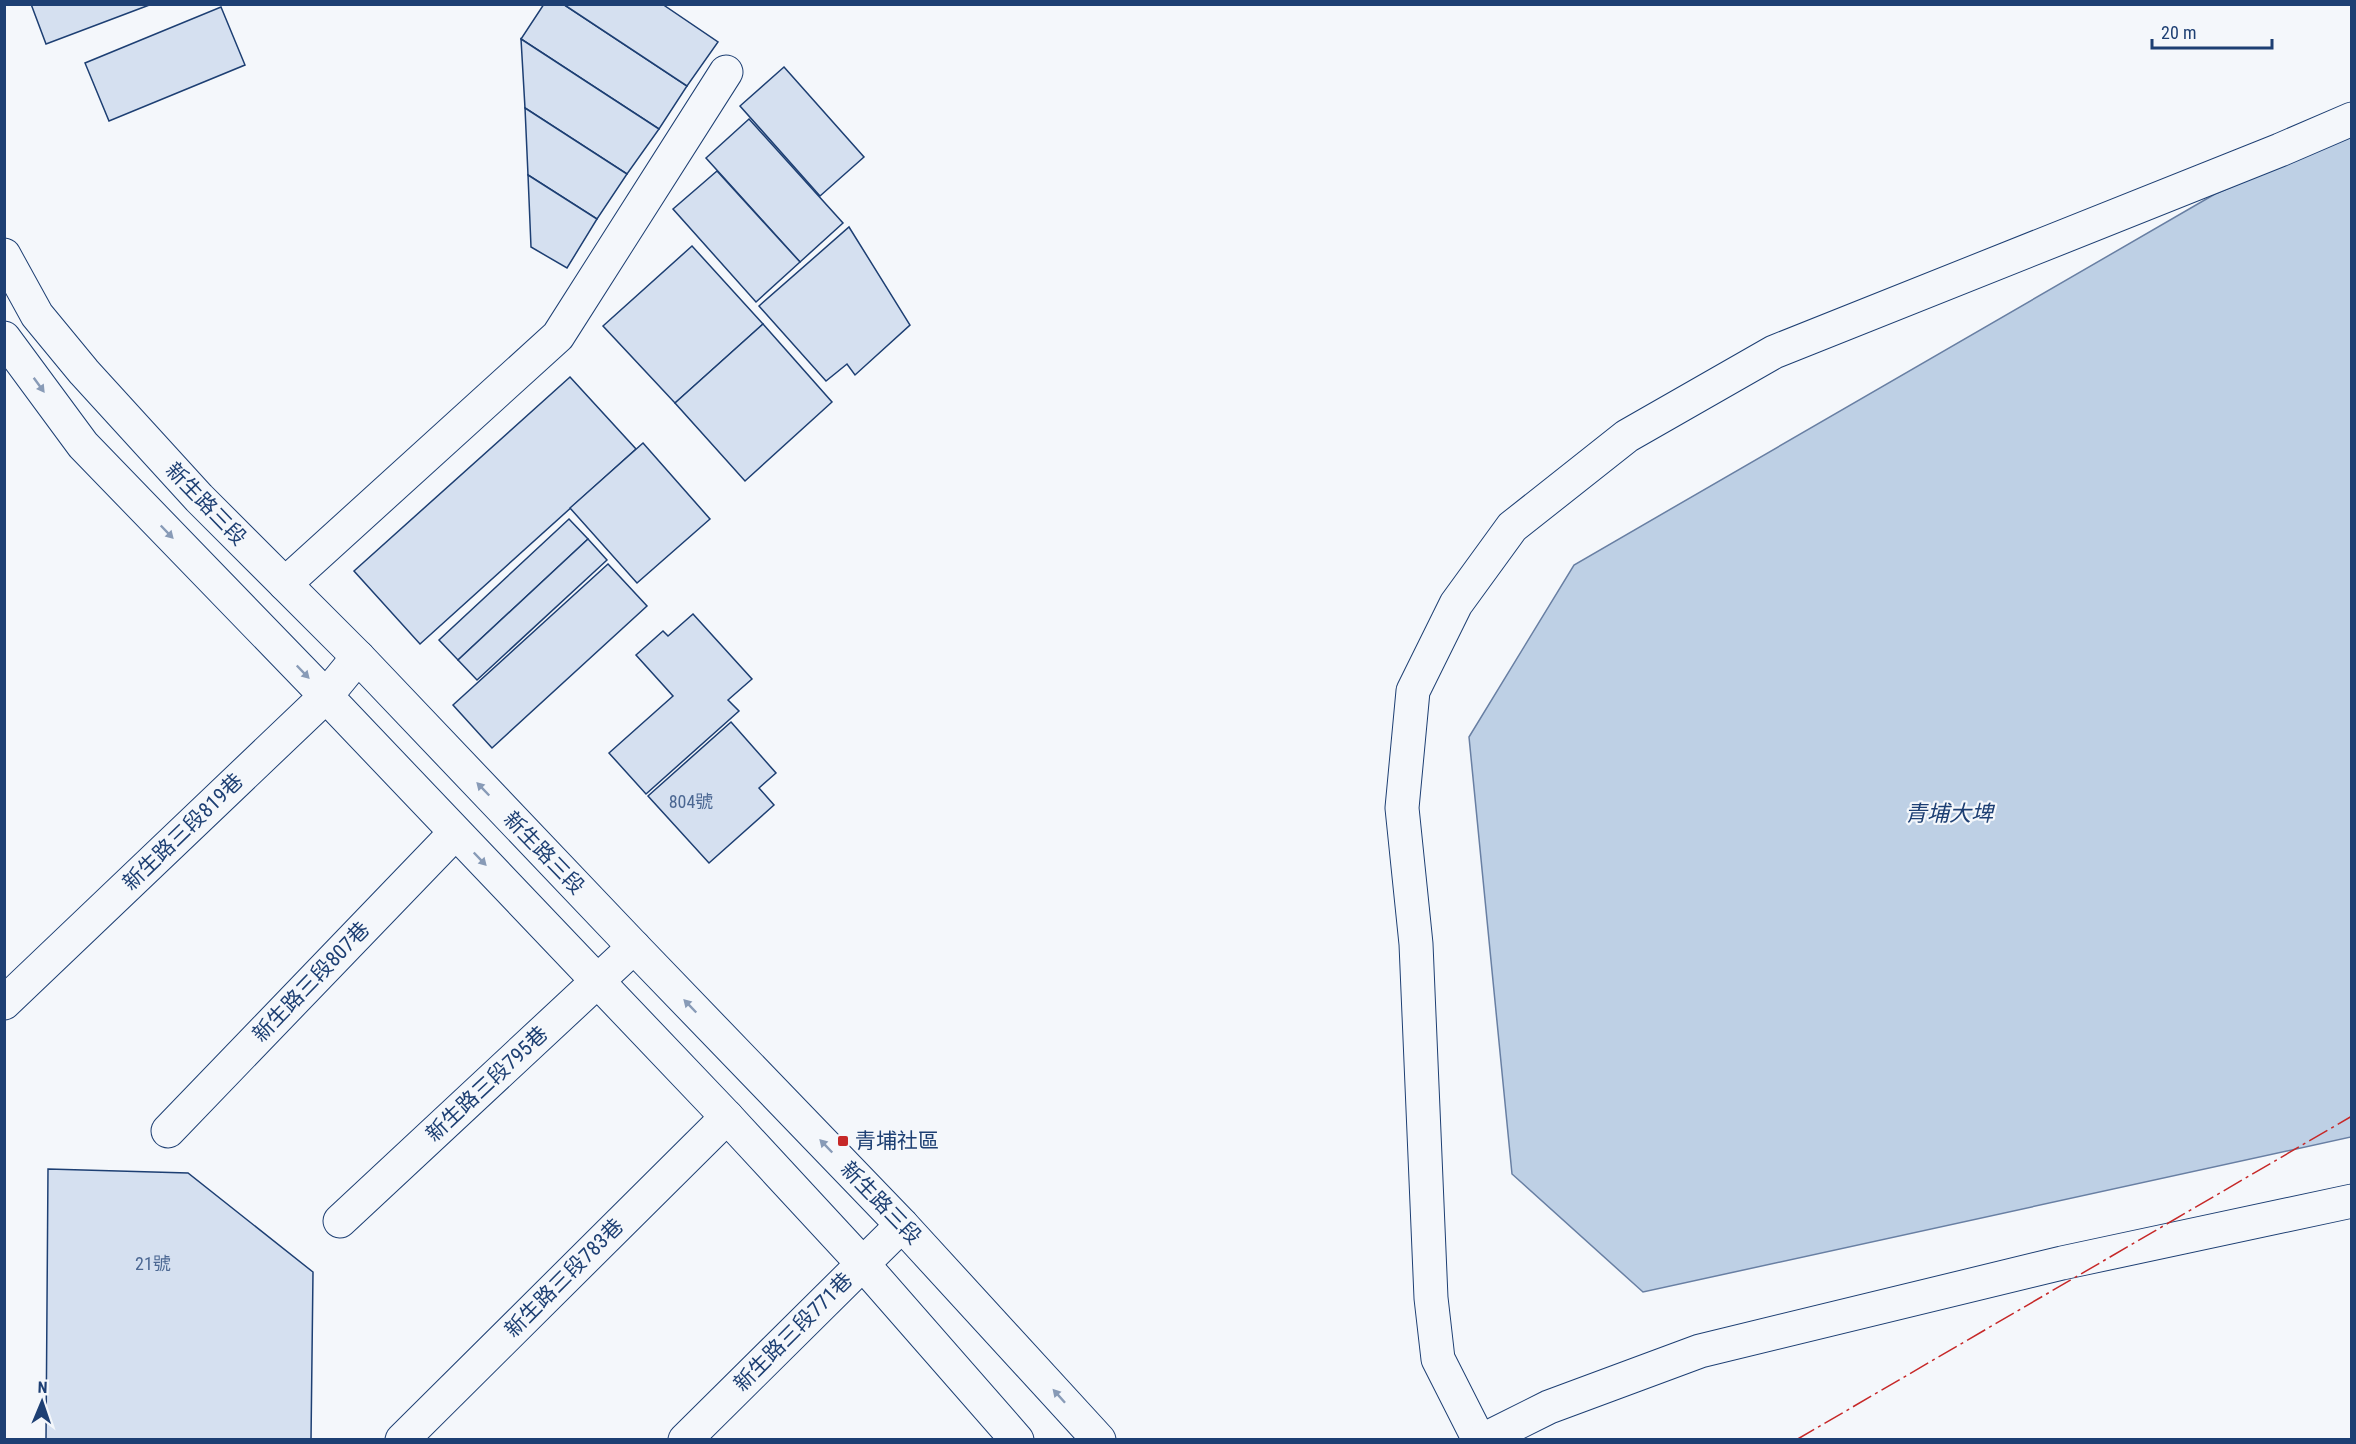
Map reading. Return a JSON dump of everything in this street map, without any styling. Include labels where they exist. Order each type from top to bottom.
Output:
[{"type":"main road","points":[[285,584],[558,336],[726,72]]},
{"type":"main road","points":[[2352,119],[2280,150],[1774,352],[1627,436],[1512,527],[1456,604],[1413,691],[1402,808],[1416,944],[1431,1298],[1438,1359],[1481,1440],[1549,1407],[1700,1351],[2062,1263],[2352,1201]]},
{"type":"main road","name":"新生路三段","points":[[4,255],[37,315],[84,372],[199,498],[358,657],[902,1225],[1099,1440]]},
{"type":"main road","points":[[4,338],[83,445],[727,1117],[862,1263],[1017,1440]]},
{"type":"main road","name":"新生路三段819巷","points":[[4,1003],[326,696],[358,657]]},
{"type":"main road","name":"新生路三段807巷","points":[[168,1131],[455,833]]},
{"type":"main road","name":"新生路三段795巷","points":[[340,1221],[634,947]]},
{"type":"main road","name":"新生路三段783巷","points":[[402,1440],[727,1117]]},
{"type":"main road","name":"新生路三段771巷","points":[[685,1440],[902,1225]]},
{"type":"water","name":"青埔大埤","points":[[2351,136],[2351,1137],[1643,1292],[1512,1174],[1469,737],[1574,565],[2215,194]]},
{"type":"building","points":[[31,4],[152,4],[46,44]]},
{"type":"building","points":[[544,4],[563,4],[687,86],[659,129],[521,39]]},
{"type":"building","points":[[563,4],[662,4],[718,42],[687,86]]},
{"type":"building","points":[[221,7],[245,65],[109,121],[85,63]]},
{"type":"building","points":[[521,39],[659,129],[627,174],[525,108]]},
{"type":"building","points":[[784,67],[864,157],[820,196],[740,106]]},
{"type":"building","points":[[525,108],[627,174],[597,219],[528,175]]},
{"type":"building","points":[[749,119],[843,223],[800,262],[706,158]]},
{"type":"building","points":[[717,171],[800,262],[756,302],[673,209]]},
{"type":"building","points":[[528,175],[597,219],[567,268],[531,247]]},
{"type":"building","points":[[849,227],[910,325],[855,375],[847,364],[826,381],[759,306]]},
{"type":"building","points":[[692,246],[763,324],[675,403],[603,326]]},
{"type":"building","points":[[763,324],[832,402],[745,481],[675,403]]},
{"type":"building","points":[[570,377],[636,449],[420,644],[354,571]]},
{"type":"building","points":[[643,443],[710,519],[637,583],[570,508]]},
{"type":"building","points":[[569,519],[588,539],[458,660],[439,640]]},
{"type":"building","points":[[588,539],[607,560],[477,680],[458,660]]},
{"type":"building","points":[[608,564],[647,606],[492,748],[453,705]]},
{"type":"building","points":[[693,614],[752,679],[728,700],[739,711],[646,794],[609,753],[673,696],[636,655],[663,631],[668,636]]},
{"type":"building","points":[[731,722],[776,773],[759,788],[774,805],[709,863],[648,796]]},
{"type":"building","points":[[48,1169],[188,1173],[313,1272],[311,1440],[46,1440]]},
{"type":"power","points":[[1796,1440],[2352,1116]]},
{"type":"place","name":"青埔社區","points":[[843,1141]]}]
